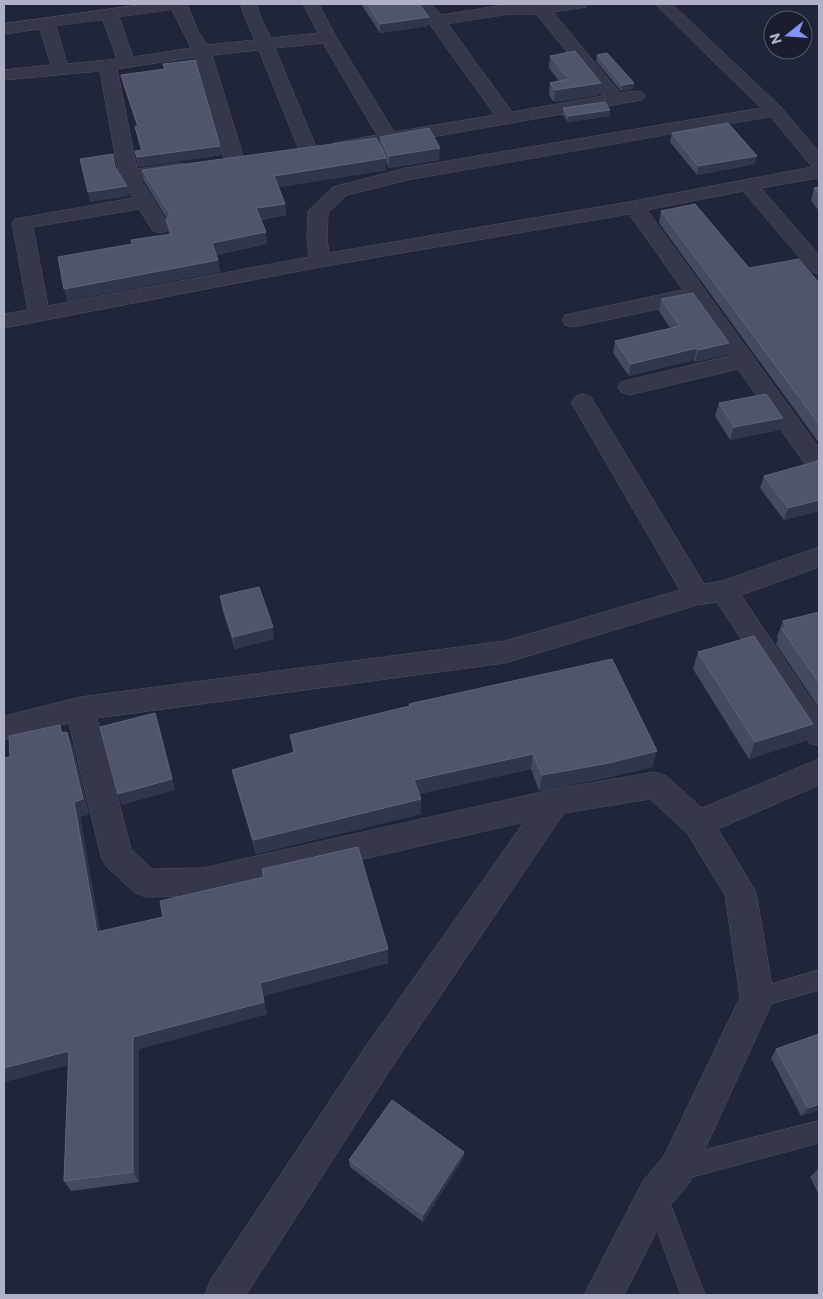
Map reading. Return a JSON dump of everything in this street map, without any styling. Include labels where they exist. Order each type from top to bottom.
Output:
[{"type":"street","points":[[4,29],[178,4],[190,31],[202,51],[235,162]]},
{"type":"street","points":[[249,4],[252,16],[266,44],[309,152]]},
{"type":"street","points":[[311,4],[328,37],[389,140]]},
{"type":"street","points":[[423,4],[438,21],[506,117]]},
{"type":"street","points":[[438,21],[508,6],[541,9],[580,4]]},
{"type":"street","points":[[663,4],[775,111],[819,164]]},
{"type":"street","points":[[541,9],[615,100]]},
{"type":"street","points":[[110,15],[127,63]]},
{"type":"street","points":[[47,23],[60,68]]},
{"type":"street","points":[[4,75],[60,68],[127,63],[202,51],[328,37]]},
{"type":"street","points":[[106,64],[129,176],[160,227]]},
{"type":"street","points":[[291,154],[389,140],[506,117],[636,96]]},
{"type":"street","points":[[320,261],[317,239],[318,211],[340,191],[406,174],[775,111]]},
{"type":"street","points":[[216,164],[254,159]]},
{"type":"street","points":[[129,176],[197,167]]},
{"type":"street","points":[[4,321],[320,261],[634,207],[819,172]]},
{"type":"street","points":[[748,184],[819,268]]},
{"type":"street","points":[[39,313],[22,223],[144,202]]},
{"type":"street","points":[[634,207],[819,465]]},
{"type":"street","points":[[573,320],[697,294]]},
{"type":"street","points":[[629,387],[744,360]]},
{"type":"street","points":[[583,402],[697,595]]},
{"type":"street","points":[[4,728],[80,709],[505,652],[697,595],[724,591],[819,558]]},
{"type":"street","points":[[724,591],[819,734]]},
{"type":"street","points":[[80,709],[117,856],[146,882],[202,882],[556,802],[655,785],[698,824],[740,892],[756,998],[666,1181],[603,1295]]},
{"type":"street","points":[[698,824],[819,772]]},
{"type":"street","points":[[224,1295],[378,1058],[556,802]]},
{"type":"lane","points":[[756,998],[819,980]]},
{"type":"lane","points":[[693,1295],[666,1181],[819,1132]]},
{"type":"building","points":[[367,4],[419,4],[429,17],[380,24]]},
{"type":"building","points":[[575,51],[601,83],[555,90],[550,83],[569,79],[550,56]]},
{"type":"building","points":[[607,53],[634,83],[622,85],[597,55]]},
{"type":"building","points":[[195,60],[220,146],[137,157],[135,151],[142,150],[135,127],[138,126],[121,75],[165,69],[163,64]]},
{"type":"building","points":[[605,102],[610,110],[568,116],[563,108]]},
{"type":"building","points":[[728,123],[757,156],[698,166],[672,133]]},
{"type":"building","points":[[429,128],[440,148],[389,156],[380,137]]},
{"type":"building","points":[[376,138],[386,158],[274,176],[285,204],[256,208],[266,232],[212,243],[218,260],[64,289],[58,257],[132,244],[131,240],[172,234],[166,220],[170,214],[142,170]]},
{"type":"building","points":[[113,154],[115,167],[127,186],[88,192],[80,159]]},
{"type":"building","points":[[819,187],[819,194],[814,188]]},
{"type":"building","points":[[695,204],[749,268],[799,259],[819,283],[819,424],[661,211]]},
{"type":"building","points":[[693,293],[729,343],[698,350],[697,348],[631,364],[615,341],[680,326],[661,299]]},
{"type":"building","points":[[766,394],[783,418],[734,427],[719,403]]},
{"type":"building","points":[[818,461],[819,500],[788,508],[764,476]]},
{"type":"building","points":[[259,587],[273,627],[233,637],[220,596]]},
{"type":"building","points":[[819,612],[819,683],[782,629],[787,627],[783,621]]},
{"type":"building","points":[[754,636],[813,724],[755,742],[698,652]]},
{"type":"building","points":[[612,659],[657,751],[609,763],[542,775],[533,754],[414,780],[421,799],[253,840],[232,770],[295,752],[290,735],[410,706],[409,704]]},
{"type":"building","points":[[155,713],[172,779],[118,794],[100,727]]},
{"type":"building","points":[[60,725],[61,733],[67,732],[83,799],[74,802],[97,932],[163,917],[160,901],[264,877],[262,869],[358,847],[388,949],[260,983],[264,1002],[133,1037],[133,1172],[64,1181],[69,1051],[4,1068],[4,758],[10,757],[9,736]]},
{"type":"building","points":[[819,1034],[819,1104],[808,1108],[776,1049]]},
{"type":"building","points":[[392,1100],[464,1152],[423,1215],[349,1160]]}]
